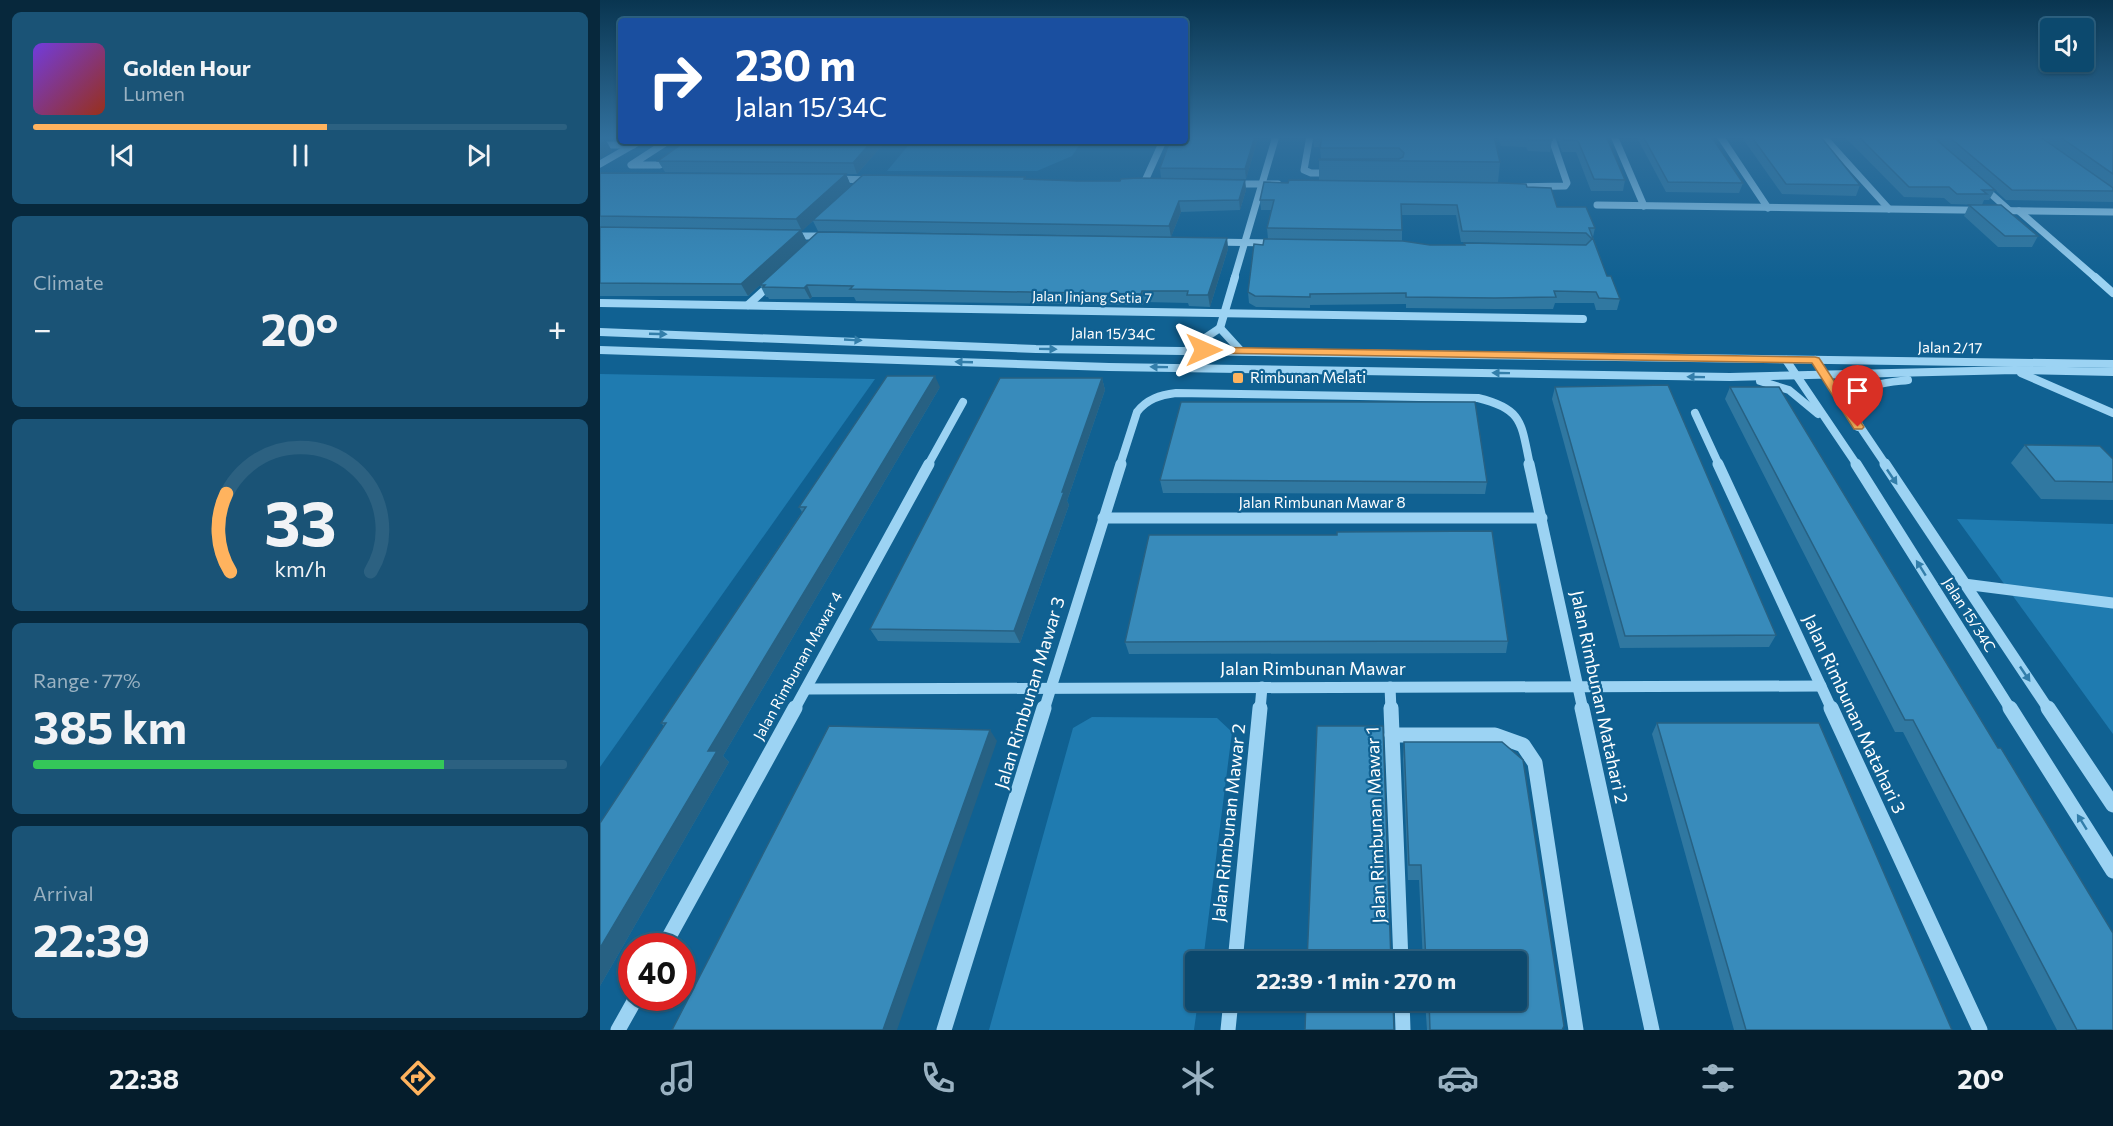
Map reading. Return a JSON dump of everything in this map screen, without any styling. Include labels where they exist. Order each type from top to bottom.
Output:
[{"type":"street","points":[[856,188],[860,184]]},
{"type":"street","points":[[1186,350],[1220,328],[1262,184]]},
{"type":"street","points":[[1512,187],[1559,188],[1565,184]]},
{"type":"street","points":[[1635,184],[1644,206]]},
{"type":"street","points":[[1752,184],[1768,207]]},
{"type":"street","points":[[1866,184],[1888,209]]},
{"type":"street","points":[[1980,184],[2010,211]]},
{"type":"street","points":[[1597,205],[2113,212]]},
{"type":"street","points":[[2019,211],[2113,293]]},
{"type":"street","points":[[806,236],[814,228]]},
{"type":"street","points":[[783,236],[834,237]]},
{"type":"street","points":[[814,244],[822,236]]},
{"type":"street","points":[[1198,242],[1280,243]]},
{"type":"street","points":[[748,305],[781,275]]},
{"type":"street","name":"Jalan Jinjang Setia 7","points":[[600,303],[1583,319]]},
{"type":"street","points":[[1220,328],[1239,350]]},
{"type":"street","name":"Jalan 15/34C","points":[[600,332],[1036,349],[1239,350],[1786,360],[1832,426],[2113,871]]},
{"type":"street","points":[[600,350],[1109,367],[1730,377],[1935,374]]},
{"type":"street","name":"Jalan 2/17","points":[[1786,360],[2113,364]]},
{"type":"street","name":"Jalan 15/34C","points":[[1815,360],[2113,805]]},
{"type":"street","points":[[2015,370],[2113,413]]},
{"type":"street","name":"Jalan 2/17","points":[[1935,374],[2015,370],[2113,372]]},
{"type":"street","points":[[1858,427],[1860,398],[1864,393],[1875,386],[1935,374]]},
{"type":"street","points":[[1730,377],[1758,380],[1789,390],[1832,426]]},
{"type":"street","name":"Jalan Rimbunan Mawar 3","points":[[944,1030],[1103,518],[1137,412],[1144,402],[1158,395],[1176,393],[1478,398]]},
{"type":"street","name":"Jalan Rimbunan Matahari 2","points":[[1478,398],[1512,409],[1520,421],[1652,1030]]},
{"type":"street","name":"Jalan Rimbunan Mawar 4","points":[[671,933],[963,402]]},
{"type":"street","name":"Jalan Rimbunan Matahari 3","points":[[1695,413],[1980,1030]]},
{"type":"street","name":"Jalan Rimbunan Mawar 8","points":[[1103,518],[1542,518]]},
{"type":"street","points":[[1964,584],[2113,603]]},
{"type":"street","name":"Jalan Rimbunan Mawar","points":[[806,688],[1821,686]]},
{"type":"street","name":"Jalan Rimbunan Mawar 2","points":[[1235,951],[1262,687]]},
{"type":"street","name":"Jalan Rimbunan Mawar 1","points":[[1390,687],[1401,951]]},
{"type":"street","points":[[1392,735],[1495,735],[1523,745],[1535,763],[1576,1030]]},
{"type":"street","points":[[618,1030],[629,1011]]},
{"type":"street","points":[[1228,1030],[1230,1011]]},
{"type":"street","points":[[1402,1011],[1403,1030]]},
{"type":"shaded area","points":[[600,374],[875,379],[600,767]]},
{"type":"shaded area","points":[[1957,519],[2113,524],[2113,734]]},
{"type":"shaded area","points":[[1092,717],[1217,718],[1232,732],[1204,951],[1185,951],[1185,1011],[1197,1011],[1194,1030],[989,1030],[1073,728]]},
{"type":"building","points":[[600,184],[835,184],[796,219],[600,216]]},
{"type":"building","points":[[853,184],[1244,184],[1239,200],[1179,201],[1169,226],[813,220]]},
{"type":"building","points":[[1264,184],[1526,184],[1527,187],[1551,188],[1557,207],[1586,207],[1595,228],[1589,228],[1607,276],[1611,276],[1620,299],[1599,298],[1596,292],[1554,291],[1556,297],[1406,297],[1406,293],[1310,294],[1310,297],[1255,296],[1248,292],[1254,244],[1263,245],[1264,239],[1403,241],[1430,245],[1465,245],[1464,243],[1586,245],[1592,239],[1586,233],[1462,231],[1457,205],[1401,204],[1402,230],[1267,228],[1274,200],[1260,200]]},
{"type":"building","points":[[1791,184],[1859,184],[1860,185]]},
{"type":"building","points":[[1906,184],[1988,184],[1995,190],[1982,190],[1987,194],[1957,194],[1949,187],[1909,187]]},
{"type":"building","points":[[2005,184],[2107,184],[2113,188],[2113,191],[2012,190]]},
{"type":"building","points":[[1969,205],[2001,205],[2038,236],[2005,236]]},
{"type":"building","points":[[600,227],[801,230],[741,284],[600,283]]},
{"type":"building","points":[[818,232],[1227,238],[1208,295],[1187,295],[1188,291],[1142,291],[1141,294],[850,289],[853,286],[807,285],[804,288],[760,285]]},
{"type":"building","points":[[887,376],[935,376],[708,751],[717,751],[600,948],[600,823],[666,723],[661,723],[806,507],[799,507]]},
{"type":"building","points":[[1000,378],[1102,378],[1014,631],[870,629]]},
{"type":"building","points":[[1668,385],[1776,635],[1625,636],[1555,387]]},
{"type":"building","points":[[1730,387],[1779,387],[2113,933],[2113,1030],[2077,1030],[1913,720],[1905,720]]},
{"type":"building","points":[[1181,402],[1475,402],[1487,482],[1160,480]]},
{"type":"building","points":[[2025,445],[2100,446],[2113,459],[2113,482],[2055,481]]},
{"type":"building","points":[[1492,531],[1508,641],[1125,642],[1149,535],[1337,535],[1337,532]]},
{"type":"building","points":[[1657,723],[1819,723],[1952,1030],[1746,1030]]},
{"type":"building","points":[[829,726],[990,730],[883,1030],[672,1030],[682,1011],[696,1011],[696,984]]},
{"type":"building","points":[[1317,726],[1383,726],[1391,951],[1307,951]]},
{"type":"building","points":[[1404,742],[1502,742],[1523,760],[1564,1026],[1562,1030],[1430,1030],[1429,1011],[1527,1011],[1527,951],[1425,951],[1421,865],[1409,865]]},
{"type":"building","points":[[1306,1011],[1393,1011],[1394,1030],[1305,1030]]},
{"type":"place","name":"Rimbunan Melati","points":[[1238,378]]},
{"type":"route","points":[[1204,350],[1815,360],[1858,427]]}]
